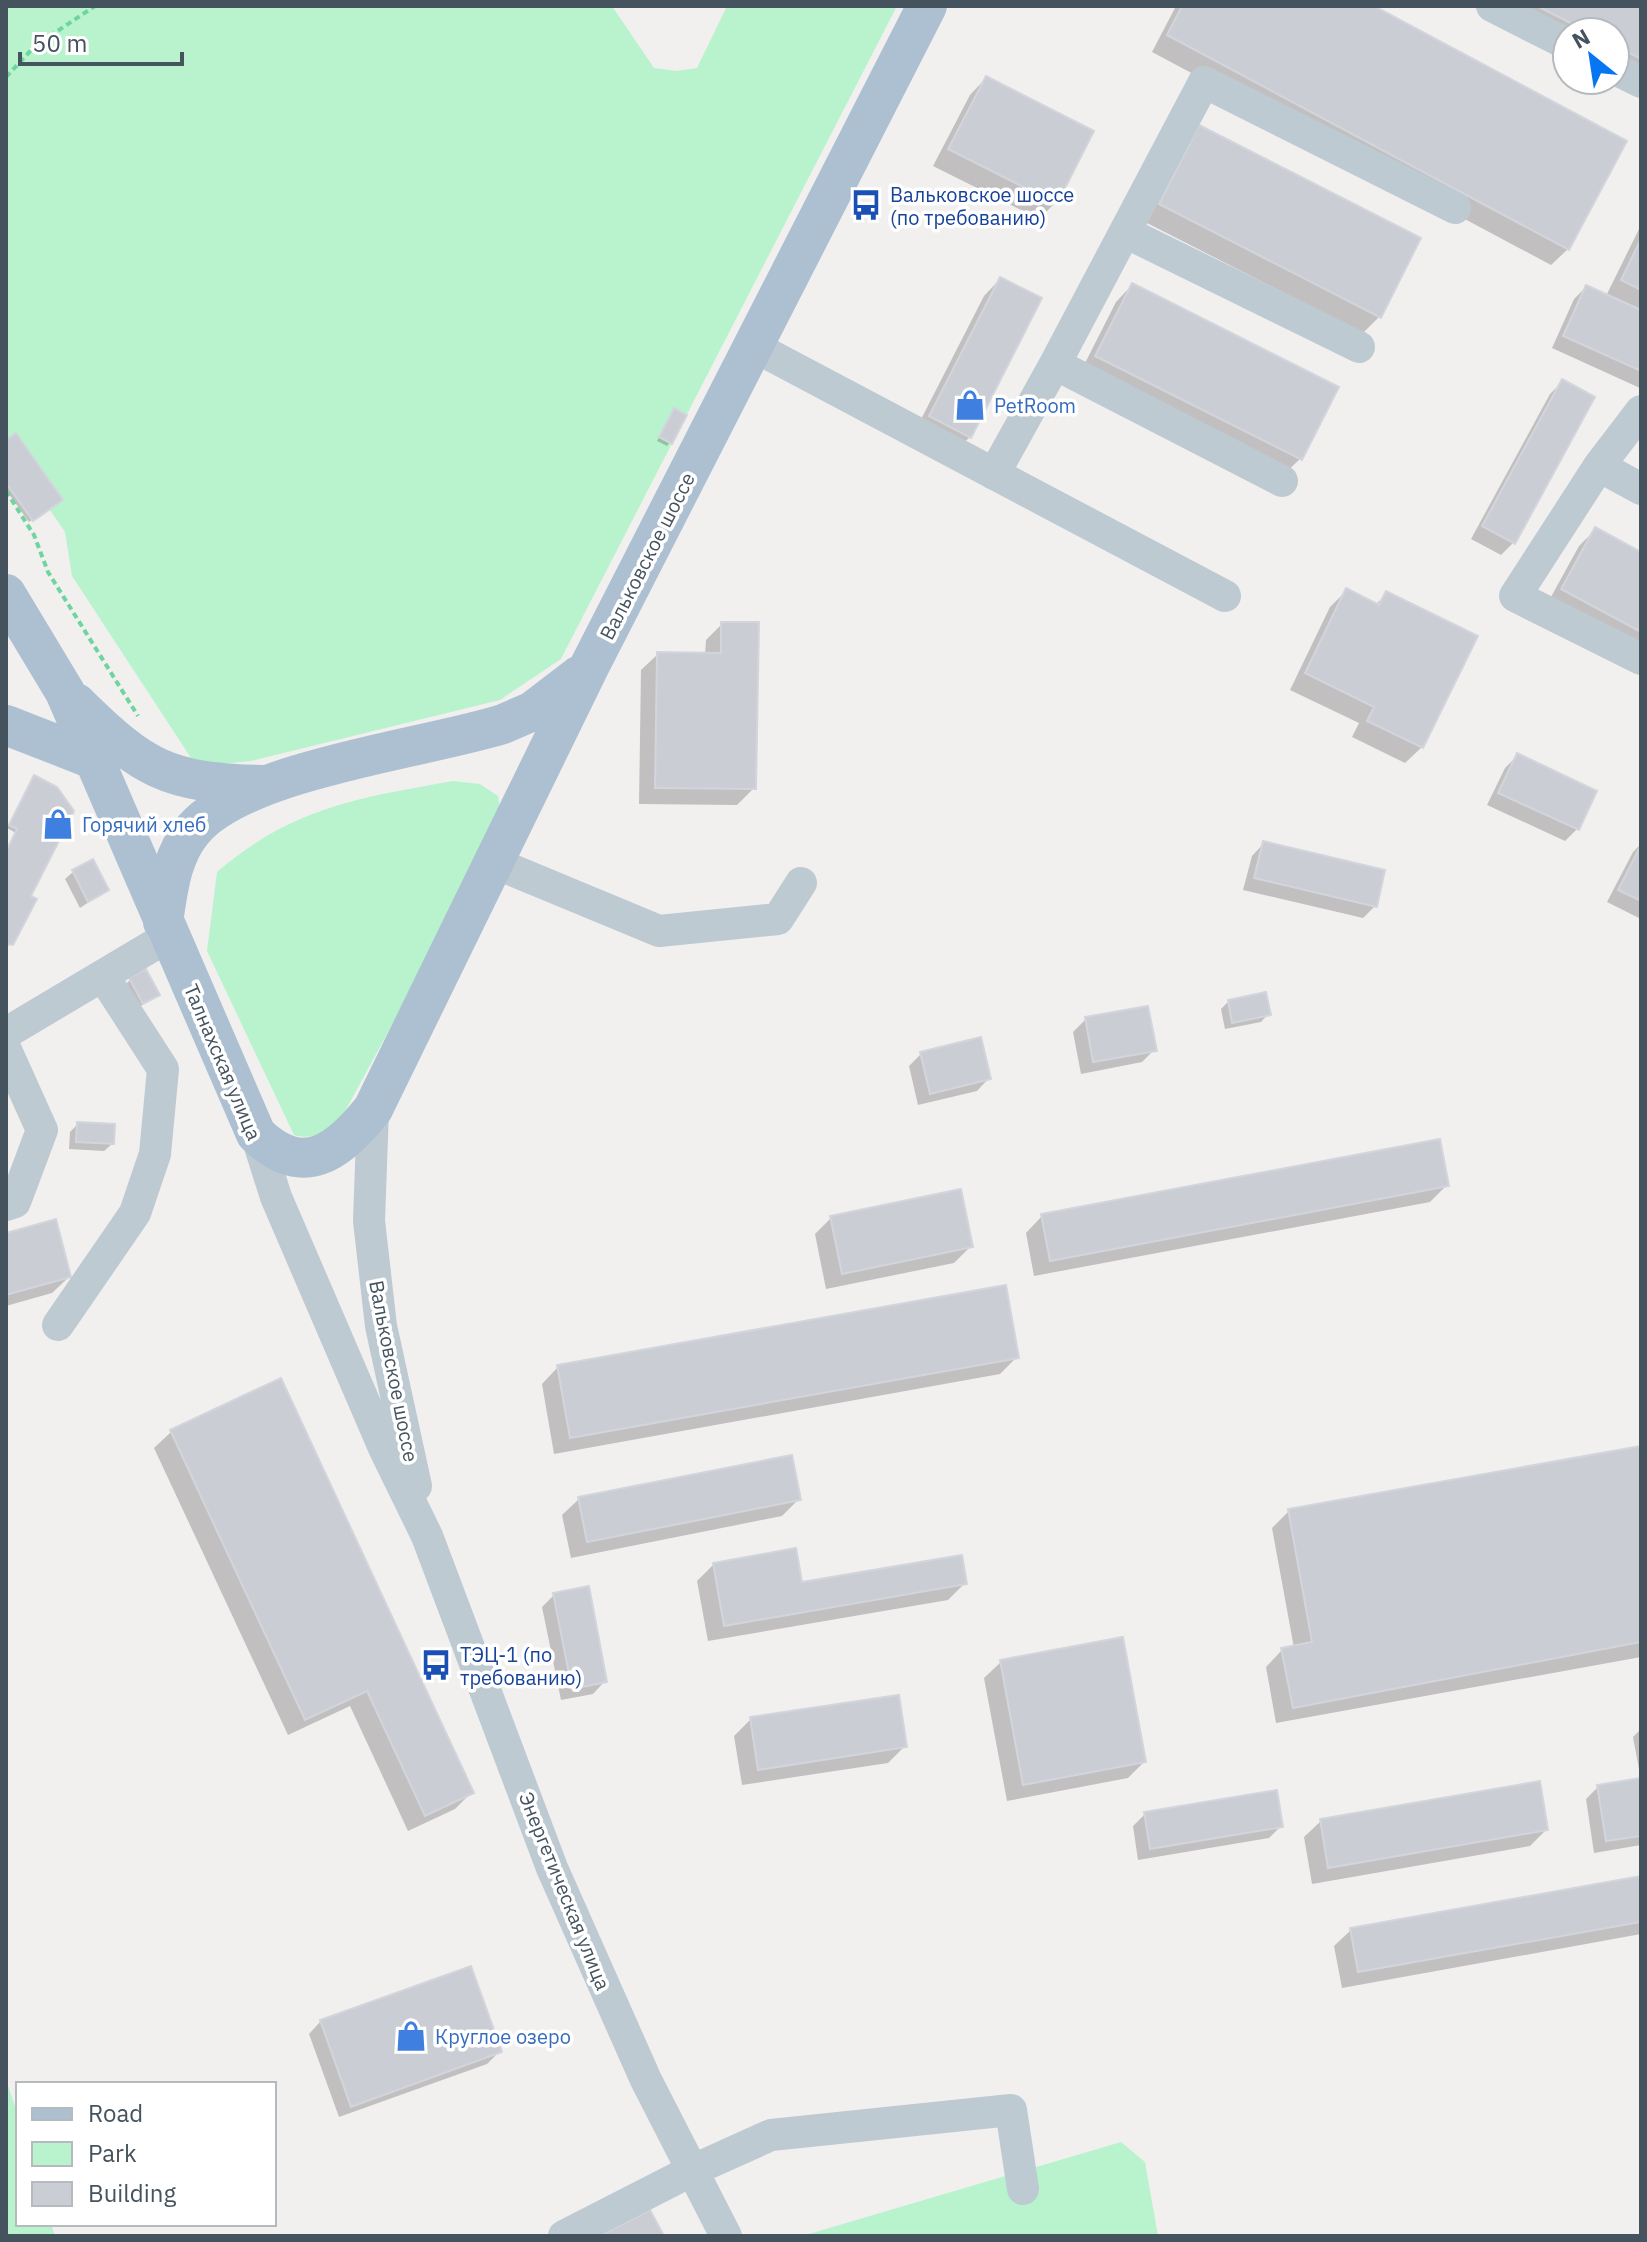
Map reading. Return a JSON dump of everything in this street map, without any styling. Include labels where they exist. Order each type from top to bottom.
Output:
[{"type":"main road","name":"Вальковское шоссе","points":[[260,1149],[272,1150],[288,1158],[321,1154],[347,1138],[373,1109],[589,667],[927,6]]},
{"type":"main road","name":"Талнахская улица","points":[[6,594],[65,692],[260,1149]]},
{"type":"main road","points":[[166,929],[169,880],[179,852],[193,829],[218,809],[262,785],[383,754],[486,741],[561,693],[589,667]]},
{"type":"main road","points":[[65,692],[122,748],[153,768],[211,784],[262,785]]},
{"type":"main road","points":[[6,725],[93,759]]},
{"type":"main road","points":[[486,741],[511,758],[517,773],[520,809]]},
{"type":"street","points":[[1492,6],[1551,36]]},
{"type":"street","points":[[994,474],[1204,82],[1455,208]]},
{"type":"street","points":[[1125,232],[1359,347]]},
{"type":"street","points":[[753,346],[1225,596]]},
{"type":"street","points":[[1055,364],[1282,481]]},
{"type":"street","points":[[1641,411],[1599,466],[1515,596],[1641,659]]},
{"type":"street","points":[[1599,466],[1641,489]]},
{"type":"street","points":[[495,863],[659,931],[778,919],[801,883]]},
{"type":"street","points":[[6,1033],[103,976],[166,929]]},
{"type":"street","points":[[58,1325],[135,1213],[155,1154],[163,1069],[103,976]]},
{"type":"street","points":[[6,1050],[42,1130],[15,1202],[6,1205]]},
{"type":"street","name":"Вальковское шоссе","points":[[373,1109],[369,1221],[381,1326],[427,1536]]},
{"type":"street","name":"Талнахская улица","points":[[260,1149],[384,1448],[427,1536]]},
{"type":"street","name":"Энергетическая улица","points":[[427,1536],[552,1868],[646,2080],[726,2236]]},
{"type":"street","points":[[564,2236],[691,2171],[771,2135],[1011,2110],[1023,2189]]},
{"type":"path","points":[[6,77],[35,46],[95,6]]},
{"type":"path","points":[[6,491],[34,535],[48,572],[146,729]]},
{"type":"green space","points":[[6,6],[612,6],[654,68],[677,71],[697,68],[727,6],[897,6],[561,659],[500,700],[251,761],[221,764],[191,758],[72,576],[65,532],[6,446]]},
{"type":"green space","points":[[453,781],[480,784],[498,796],[502,822],[343,1115],[315,1135],[294,1135],[207,951],[217,872],[273,833],[328,808]]},
{"type":"green space","points":[[6,2080],[16,2109],[16,2226],[52,2226],[55,2236],[6,2236]]},
{"type":"green space","points":[[1121,2142],[1145,2162],[1158,2236],[802,2236]]},
{"type":"building","points":[[1182,6],[1374,6],[1627,141],[1569,250],[1167,35]]},
{"type":"building","points":[[1537,6],[1641,6],[1641,59],[1631,54],[1631,16],[1557,16]]},
{"type":"building","points":[[986,76],[1094,131],[1057,204],[948,149]]},
{"type":"building","points":[[1199,125],[1421,238],[1381,318],[1159,204]]},
{"type":"building","points":[[1641,239],[1641,290],[1621,280]]},
{"type":"building","points":[[1000,277],[1042,298],[971,438],[929,416]]},
{"type":"building","points":[[1132,283],[1339,387],[1302,460],[1095,356]]},
{"type":"building","points":[[1586,285],[1641,310],[1641,371],[1563,336]]},
{"type":"building","points":[[1562,379],[1595,397],[1515,544],[1482,526]]},
{"type":"building","points":[[674,408],[687,415],[672,444],[659,437]]},
{"type":"building","points":[[16,433],[63,500],[33,521],[6,483],[6,440]]},
{"type":"building","points":[[1595,527],[1641,552],[1641,632],[1561,589]]},
{"type":"building","points":[[1346,588],[1379,605],[1386,591],[1478,636],[1423,748],[1367,721],[1374,707],[1305,673]]},
{"type":"building","points":[[721,622],[759,622],[756,789],[655,788],[657,652],[721,653]]},
{"type":"building","points":[[1517,753],[1597,791],[1579,830],[1498,793]]},
{"type":"building","points":[[34,775],[57,787],[74,811],[31,896],[37,899],[13,945],[6,944],[6,852],[17,829],[9,825]]},
{"type":"building","points":[[1263,841],[1385,870],[1377,907],[1254,878]]},
{"type":"building","points":[[1641,845],[1641,901],[1618,890]]},
{"type":"building","points":[[93,859],[109,890],[88,902],[72,870]]},
{"type":"building","points":[[146,969],[160,995],[143,1004],[129,978]]},
{"type":"building","points":[[1266,992],[1271,1015],[1232,1023],[1228,1000]]},
{"type":"building","points":[[1148,1006],[1157,1051],[1093,1062],[1085,1017]]},
{"type":"building","points":[[981,1037],[991,1079],[930,1094],[920,1052]]},
{"type":"building","points":[[77,1122],[115,1124],[114,1144],[76,1142]]},
{"type":"building","points":[[1440,1139],[1449,1186],[1050,1261],[1041,1214]]},
{"type":"building","points":[[961,1189],[973,1247],[842,1274],[830,1216]]},
{"type":"building","points":[[56,1219],[71,1277],[6,1295],[6,1233]]},
{"type":"building","points":[[1006,1285],[1019,1358],[570,1438],[557,1365]]},
{"type":"building","points":[[281,1378],[474,1793],[425,1816],[367,1691],[305,1720],[170,1430]]},
{"type":"building","points":[[1641,1446],[1641,1642],[1293,1708],[1281,1648],[1312,1642],[1288,1509]]},
{"type":"building","points":[[792,1455],[801,1500],[587,1542],[578,1497]]},
{"type":"building","points":[[796,1548],[802,1582],[962,1555],[967,1584],[724,1626],[713,1563]]},
{"type":"building","points":[[589,1586],[607,1682],[572,1689],[553,1593]]},
{"type":"building","points":[[1123,1637],[1146,1762],[1023,1785],[1000,1660]]},
{"type":"building","points":[[899,1695],[907,1747],[758,1770],[750,1717]]},
{"type":"building","points":[[1641,1778],[1641,1836],[1606,1841],[1597,1785]]},
{"type":"building","points":[[1540,1781],[1548,1830],[1328,1868],[1320,1819]]},
{"type":"building","points":[[1277,1790],[1283,1827],[1150,1849],[1144,1812]]},
{"type":"building","points":[[1641,1876],[1641,1922],[1358,1972],[1350,1928]]},
{"type":"building","name":"Круглое озеро","points":[[471,1966],[502,2052],[351,2107],[320,2020]]},
{"type":"building","points":[[650,2210],[664,2236],[599,2236]]},
{"type":"place","name":"Вальковское шоссе (по требованию)","points":[[866,205]]},
{"type":"place","name":"PetRoom","points":[[970,405]]},
{"type":"place","name":"Горячий хлеб","points":[[58,824]]},
{"type":"place","name":"ТЭЦ-1 (по требованию)","points":[[436,1665]]},
{"type":"place","name":"Круглое озеро","points":[[411,2036]]}]
